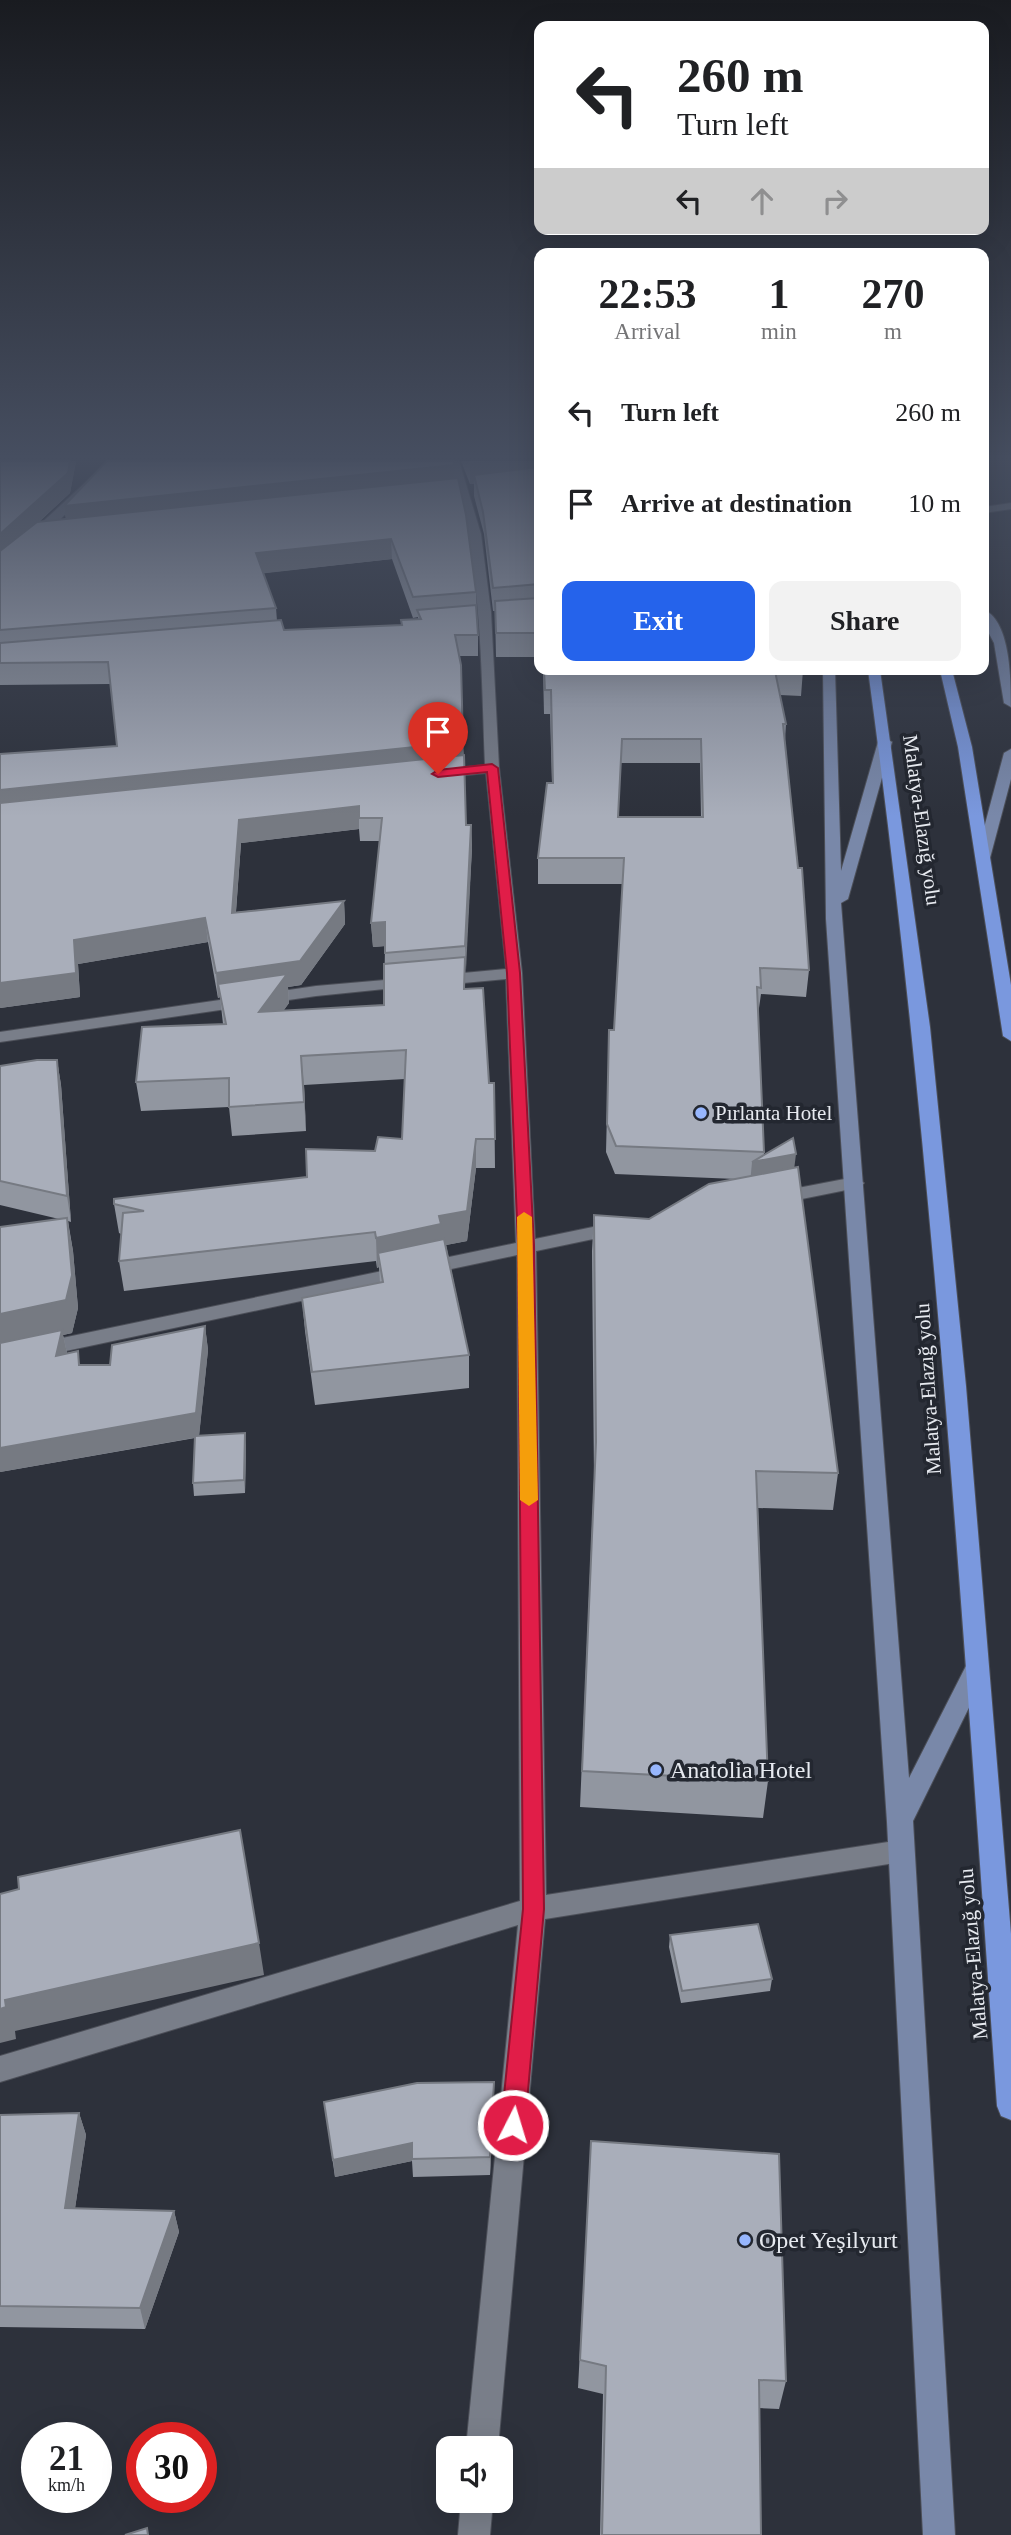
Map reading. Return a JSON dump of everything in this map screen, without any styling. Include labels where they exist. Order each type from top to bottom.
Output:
[{"type":"highway","name":"Malatya-Elazığ yolu","points":[[875,675],[939,1177],[1011,2106]]},
{"type":"highway","points":[[947,675],[965,747],[1011,1035]]},
{"type":"main road","points":[[989,621],[1006,645],[1011,703]]},
{"type":"main road","points":[[828,675],[834,919],[900,1822],[939,2535]]},
{"type":"main road","points":[[834,919],[885,742]]},
{"type":"main road","points":[[983,858],[1011,753]]},
{"type":"main road","points":[[900,1822],[976,1670]]},
{"type":"street","points":[[480,579],[487,620],[492,768],[514,973],[526,1245],[533,1909],[483,2436]]},
{"type":"street","points":[[424,775],[492,768]]},
{"type":"street","points":[[0,1037],[316,991],[514,973]]},
{"type":"street","points":[[759,1201],[855,1183]]},
{"type":"street","points":[[0,1358],[526,1245],[636,1224]]},
{"type":"street","points":[[0,2069],[533,1909],[901,1850]]},
{"type":"street","points":[[474,2535],[476,2513]]},
{"type":"building","points":[[0,579],[266,579],[276,608],[0,630]]},
{"type":"building","points":[[406,579],[474,579],[476,592],[413,597]]},
{"type":"building","points":[[492,579],[534,579],[534,584],[493,588]]},
{"type":"building","points":[[534,598],[534,633],[496,633],[495,601]]},
{"type":"building","points":[[476,605],[478,635],[455,635],[461,665],[463,742],[0,790],[0,754],[117,746],[108,662],[0,663],[0,643],[281,620],[284,630],[402,625],[401,620],[421,619],[417,610]]},
{"type":"building","points":[[544,675],[776,675],[786,724],[783,724],[798,868],[802,868],[809,970],[760,968],[761,988],[757,987],[764,1152],[616,1146],[607,1124],[609,1030],[614,1030],[624,858],[538,858],[547,783],[553,783],[551,690],[545,690]],"holes":[[[622,739],[701,739],[703,817],[618,817]]]},
{"type":"building","points":[[464,755],[466,825],[471,825],[465,946],[385,953],[385,922],[371,923],[382,818],[359,818],[359,806],[239,820],[232,913],[344,901],[300,961],[216,973],[205,918],[74,940],[76,973],[0,983],[0,803]]},
{"type":"building","points":[[465,957],[464,989],[483,988],[489,1083],[494,1083],[495,1139],[476,1139],[467,1211],[439,1216],[441,1224],[376,1238],[375,1232],[119,1261],[123,1213],[144,1211],[114,1204],[114,1199],[307,1177],[306,1149],[375,1151],[378,1137],[402,1139],[406,1050],[301,1056],[304,1102],[229,1107],[229,1078],[136,1082],[142,1027],[226,1024],[218,984],[287,974],[259,1012],[384,1005],[384,964]]},
{"type":"building","points":[[57,1060],[67,1196],[0,1181],[0,1066]]},
{"type":"building","points":[[793,1138],[796,1154],[752,1162]]},
{"type":"building","points":[[798,1167],[838,1473],[756,1471],[768,1781],[582,1771],[596,1442],[594,1215],[649,1219],[709,1184]]},
{"type":"building","points":[[67,1218],[72,1275],[66,1300],[0,1314],[0,1227]]},
{"type":"building","points":[[444,1239],[469,1355],[312,1372],[302,1298],[383,1282],[378,1253]]},
{"type":"building","points":[[205,1326],[196,1413],[0,1448],[0,1343],[62,1330],[56,1356],[78,1351],[79,1365],[110,1365],[112,1345]]},
{"type":"building","points":[[245,1433],[244,1480],[193,1483],[195,1436]]},
{"type":"building","points":[[240,1830],[259,1943],[5,2000],[6,2007],[0,2009],[0,1894],[19,1889],[18,1877]]},
{"type":"building","points":[[758,1924],[772,1979],[682,1991],[670,1935]]},
{"type":"building","points":[[494,2082],[490,2157],[412,2159],[412,2143],[333,2160],[324,2102],[417,2083]]},
{"type":"building","points":[[79,2113],[65,2208],[174,2211],[140,2308],[0,2306],[0,2115]]},
{"type":"building","points":[[591,2141],[779,2154],[786,2381],[759,2380],[761,2535],[602,2535],[606,2366],[580,2360]]},
{"type":"building","points":[[147,2528],[148,2535],[125,2535]]},
{"type":"slow traffic","points":[[524,1217],[529,1500]]},
{"type":"place","name":"Pırlanta Hotel","points":[[701,1113]]},
{"type":"place","name":"Anatolia Hotel","points":[[656,1770]]},
{"type":"place","name":"Opet Yeşilyurt","points":[[745,2240]]},
{"type":"route","points":[[438,774],[492,768],[514,973],[526,1245],[533,1909],[513,2125]]}]
